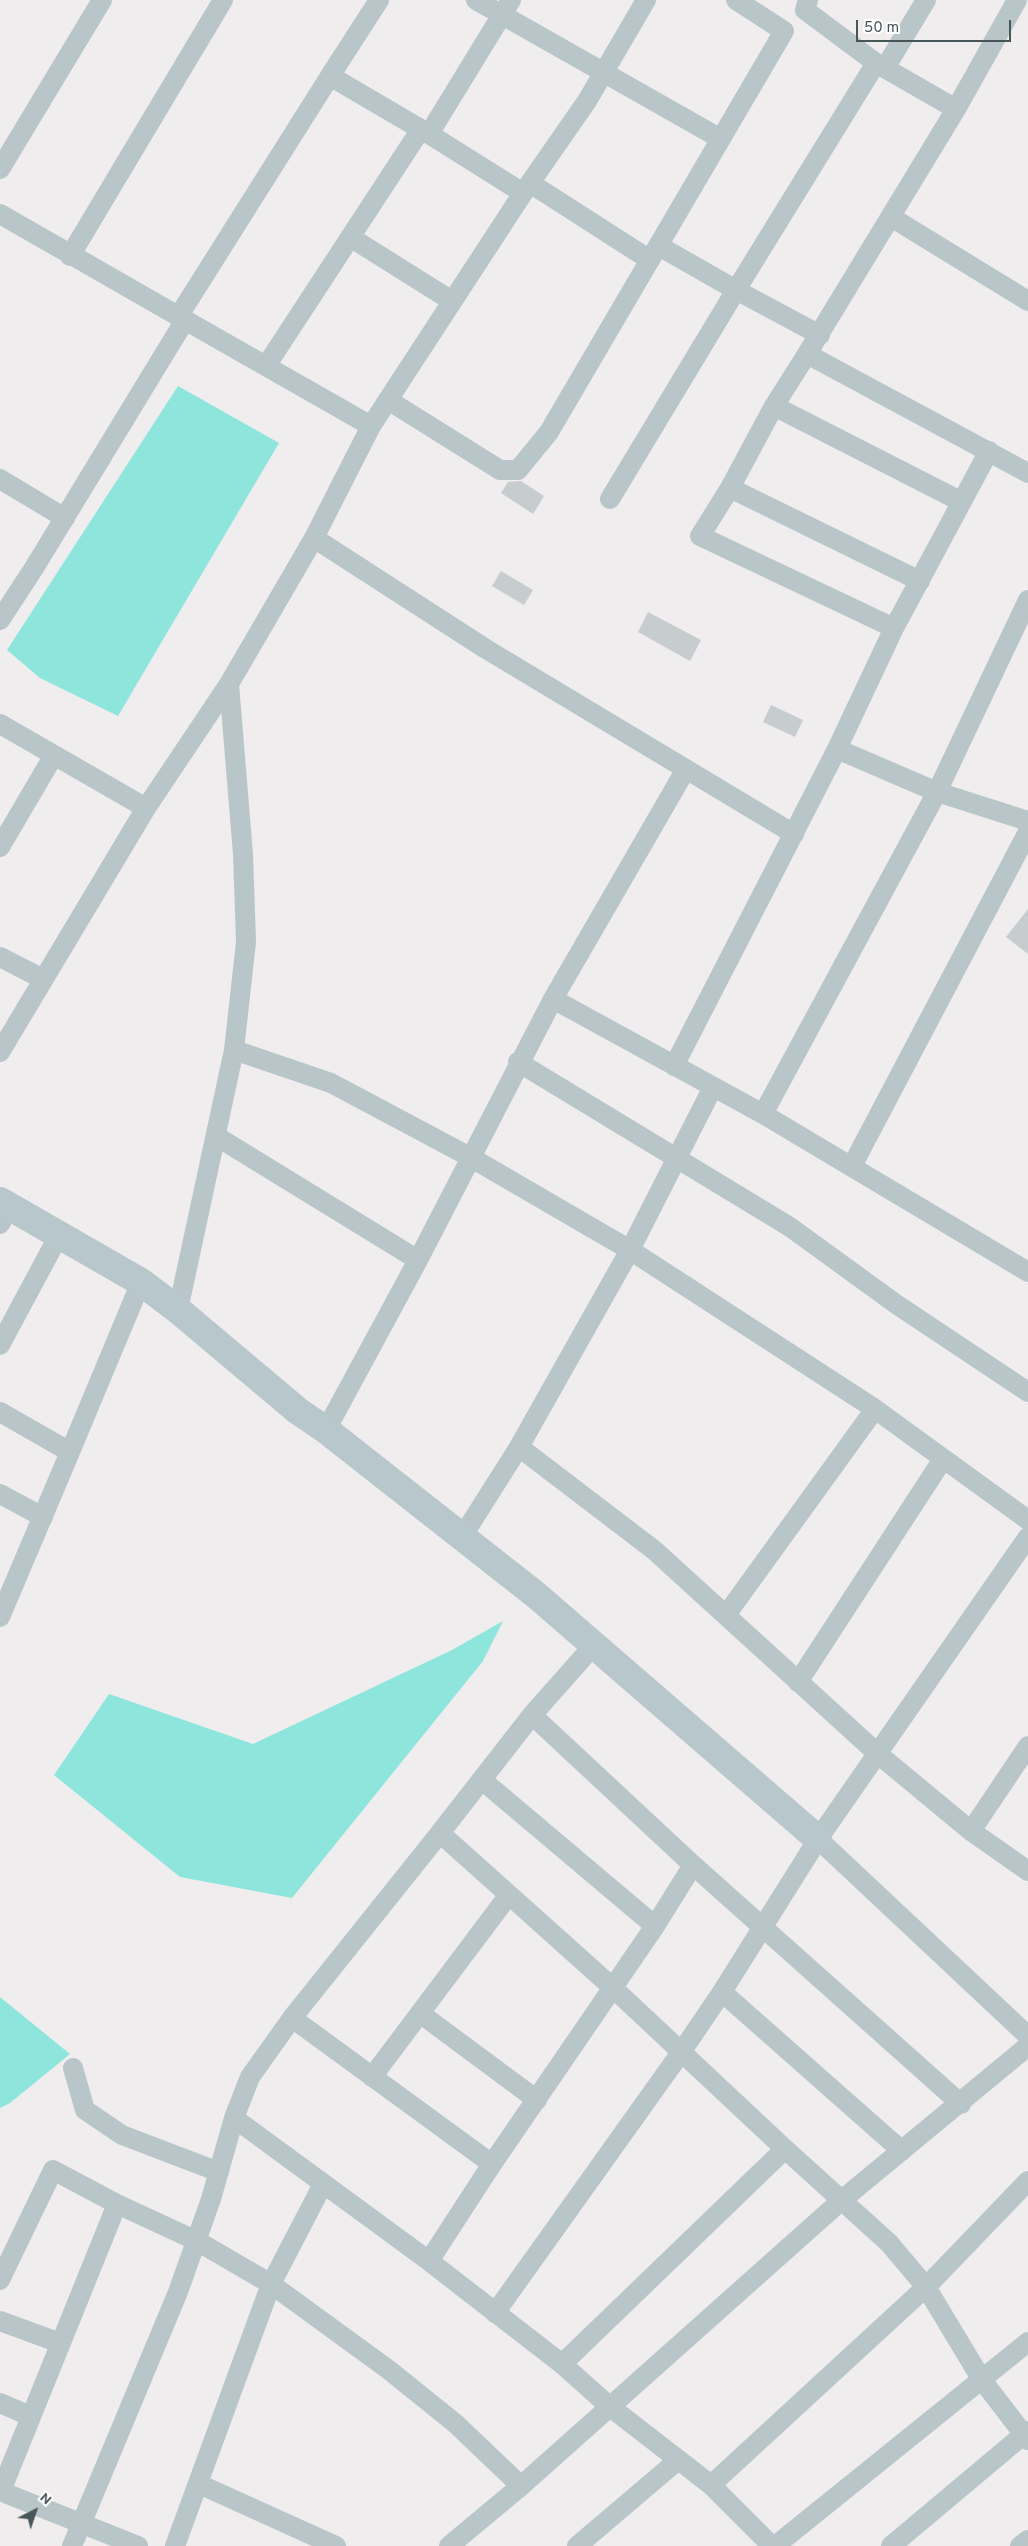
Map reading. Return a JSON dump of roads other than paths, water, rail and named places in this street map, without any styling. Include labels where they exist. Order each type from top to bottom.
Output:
[{"type":"street","points":[[0,169],[102,0]]},
{"type":"street","points":[[70,256],[223,0]]},
{"type":"street","points":[[0,620],[65,518],[182,319],[330,76],[379,0]]},
{"type":"street","points":[[476,0],[506,7],[603,74],[721,140]]},
{"type":"street","points":[[0,1052],[146,808],[229,684],[314,538],[371,426],[526,188],[587,101],[646,0]]},
{"type":"street","points":[[388,400],[500,470],[518,470],[549,432],[784,31],[736,0]]},
{"type":"street","points":[[808,0],[805,10],[880,66],[956,109]]},
{"type":"street","points":[[610,499],[736,290],[880,66],[926,0]]},
{"type":"street","points":[[894,628],[700,536],[730,488],[774,406],[820,335],[956,109],[1017,0]]},
{"type":"street","points":[[266,366],[350,237],[425,131],[506,7]]},
{"type":"street","points":[[330,76],[526,188],[654,253],[736,290],[820,335]]},
{"type":"street","points":[[0,214],[70,256],[371,426]]},
{"type":"street","points":[[891,217],[1028,301]]},
{"type":"street","points":[[350,237],[452,302]]},
{"type":"street","points":[[807,354],[1028,473]]},
{"type":"street","points":[[774,406],[962,502]]},
{"type":"street","points":[[674,1066],[794,834],[894,628],[989,451]]},
{"type":"street","points":[[0,479],[65,518]]},
{"type":"street","points":[[730,488],[920,581]]},
{"type":"street","points":[[314,538],[486,649],[794,834]]},
{"type":"street","points":[[763,1114],[938,792],[1028,600]]},
{"type":"street","points":[[178,1310],[234,1050],[246,942],[243,854],[229,684]]},
{"type":"street","points":[[0,724],[146,808]]},
{"type":"street","points":[[837,748],[938,792],[1028,821]]},
{"type":"street","points":[[0,847],[54,755]]},
{"type":"street","points":[[326,1430],[418,1260],[518,1062],[686,769]]},
{"type":"street","points":[[852,1166],[1028,832]]},
{"type":"street","points":[[0,957],[43,980]]},
{"type":"street","points":[[553,998],[763,1114],[1028,1272]]},
{"type":"street","points":[[234,1050],[330,1083],[470,1157],[630,1250],[875,1409],[1028,1520]]},
{"type":"street","points":[[518,1062],[790,1227],[896,1304],[1028,1392]]},
{"type":"street","points":[[462,1537],[518,1447],[630,1250],[713,1087]]},
{"type":"street","points":[[216,1136],[418,1260]]},
{"type":"street","points":[[3,1211],[59,1235],[141,1282],[178,1310],[298,1411],[326,1430],[462,1537],[594,1645],[818,1838],[1028,2036]]},
{"type":"street","points":[[0,1344],[59,1235]]},
{"type":"street","points":[[0,1617],[7,1582],[42,1517],[141,1282]]},
{"type":"street","points":[[726,1615],[875,1409]]},
{"type":"street","points":[[0,1412],[70,1452]]},
{"type":"street","points":[[518,1447],[654,1550],[878,1754],[972,1830],[1028,1871]]},
{"type":"street","points":[[798,1682],[943,1459]]},
{"type":"street","points":[[0,1494],[42,1517]]},
{"type":"street","points":[[495,2313],[682,2051],[722,1992],[818,1838],[1028,1537]]},
{"type":"street","points":[[72,2546],[197,2241],[234,2118],[250,2077],[292,2018],[532,1715],[594,1645]]},
{"type":"street","points":[[532,1715],[762,1928],[961,2104]]},
{"type":"street","points":[[972,1830],[1028,1746]]},
{"type":"street","points":[[482,1780],[655,1926]]},
{"type":"street","points":[[440,1833],[508,1896],[612,1987],[785,2149],[889,2242],[926,2287],[982,2380],[1027,2435],[891,2546]]},
{"type":"street","points":[[429,2261],[492,2164],[655,1926],[693,1865]]},
{"type":"street","points":[[372,2078],[422,2014],[508,1896]]},
{"type":"street","points":[[722,1992],[902,2152]]},
{"type":"street","points":[[422,2014],[537,2100]]},
{"type":"street","points":[[292,2018],[492,2164]]},
{"type":"street","points":[[449,2546],[521,2486],[842,2199],[961,2104],[1028,2046]]},
{"type":"street","points":[[73,2068],[85,2110],[122,2134],[219,2172]]},
{"type":"street","points":[[234,2118],[429,2261],[562,2364],[609,2406],[677,2461],[711,2485],[774,2546],[1028,2342]]},
{"type":"street","points":[[562,2364],[785,2149]]},
{"type":"street","points":[[0,2280],[53,2170],[117,2204],[197,2241],[271,2284],[389,2370],[456,2424],[521,2486]]},
{"type":"street","points":[[711,2485],[926,2287],[1028,2182]]},
{"type":"street","points":[[175,2546],[271,2284],[323,2184]]},
{"type":"street","points":[[117,2204],[0,2491],[138,2546]]},
{"type":"street","points":[[0,2321],[60,2343]]},
{"type":"street","points":[[0,2403],[30,2416]]},
{"type":"street","points":[[577,2546],[677,2461]]},
{"type":"street","points":[[199,2484],[336,2546]]},
{"type":"street","points":[[1020,2546],[1028,2540]]},
{"type":"water","points":[[178,386],[279,443],[118,716],[40,678],[7,650]]},
{"type":"water","points":[[503,1621],[483,1661],[292,1898],[180,1877],[54,1775],[109,1694],[253,1744],[452,1650]]},
{"type":"water","points":[[0,1997],[70,2054],[10,2103],[0,2108]]}]
